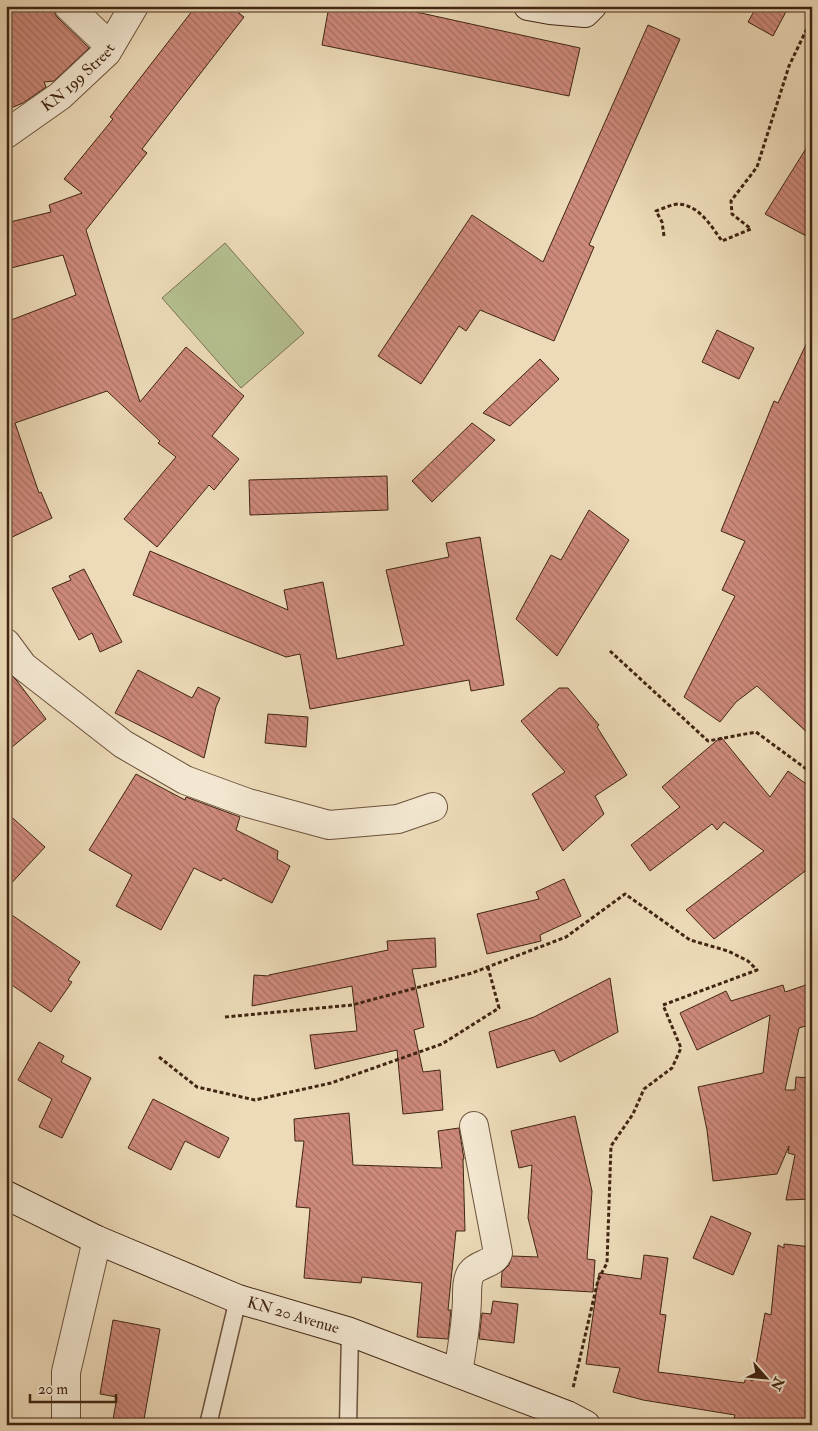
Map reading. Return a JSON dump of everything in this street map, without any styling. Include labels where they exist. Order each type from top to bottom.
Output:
[{"type":"street","points":[[68,6],[110,46]]},
{"type":"street","name":"KN 199 Street","points":[[6,134],[60,96],[107,52],[134,6]]},
{"type":"street","points":[[528,6],[584,13],[592,6]]},
{"type":"street","points":[[6,643],[23,666],[123,744],[185,780],[248,803],[329,826],[398,819],[433,807]]},
{"type":"street","points":[[458,1373],[467,1319],[467,1287],[469,1277],[471,1272],[496,1258],[498,1253],[474,1126]]},
{"type":"street","name":"KN 20 Avenue","points":[[6,1195],[97,1240],[238,1298],[350,1332],[577,1420]]},
{"type":"street","points":[[66,1425],[66,1372],[97,1240]]},
{"type":"lane","points":[[208,1425],[238,1298]]},
{"type":"lane","points":[[348,1425],[350,1332]]},
{"type":"path","points":[[664,236],[662,222],[656,211],[678,204],[692,208],[704,217],[722,241],[751,229],[732,214],[731,201],[757,167],[789,66],[812,18]]},
{"type":"path","points":[[610,651],[708,741],[756,732],[804,768],[812,771]]},
{"type":"path","points":[[225,1017],[352,1004],[472,973],[566,938],[625,894],[690,940],[748,960],[757,970],[663,1005],[681,1048],[672,1068],[644,1089],[632,1114],[611,1146],[607,1263],[598,1280],[577,1420]]},
{"type":"path","points":[[159,1057],[197,1087],[255,1100],[331,1083],[442,1044],[499,1008],[488,967]]},
{"type":"green space","points":[[225,243],[304,333],[241,388],[162,298]]},
{"type":"building","points":[[6,6],[53,6],[53,11],[57,17],[89,48],[54,81],[44,82],[46,87],[23,103],[6,110]]},
{"type":"building","points":[[196,6],[230,6],[244,17],[142,149],[147,153],[86,230],[140,402],[186,347],[244,396],[212,436],[239,459],[214,490],[209,485],[157,547],[124,519],[176,457],[158,443],[160,441],[107,391],[15,423],[39,493],[41,492],[52,518],[6,540],[6,322],[76,295],[63,255],[11,268],[6,247],[6,223],[51,212],[49,205],[82,193],[64,179],[113,119],[110,117]]},
{"type":"building","points":[[329,6],[389,6],[580,48],[569,96],[322,45]]},
{"type":"building","points":[[757,6],[789,6],[773,36],[748,22]]},
{"type":"building","points":[[648,25],[680,39],[589,245],[594,247],[554,341],[480,310],[466,331],[459,326],[421,384],[378,356],[472,215],[543,262]]},
{"type":"building","points":[[812,139],[812,239],[765,214]]},
{"type":"building","points":[[717,330],[754,348],[739,379],[702,362]]},
{"type":"building","points":[[812,332],[812,737],[757,686],[736,702],[720,722],[684,697],[735,596],[722,590],[745,541],[721,531],[774,401],[778,403]]},
{"type":"building","points":[[540,359],[559,379],[510,426],[483,413]]},
{"type":"building","points":[[472,423],[495,440],[432,502],[412,481]]},
{"type":"building","points":[[387,476],[388,510],[250,515],[249,480]]},
{"type":"building","points":[[589,510],[629,540],[557,656],[516,619],[551,555],[561,560]]},
{"type":"building","points":[[480,537],[504,685],[471,691],[469,680],[310,709],[300,654],[286,657],[133,595],[150,551],[288,610],[284,590],[323,582],[337,659],[404,645],[386,570],[449,557],[446,543]]},
{"type":"building","points":[[84,569],[122,642],[100,652],[92,633],[79,640],[52,588],[71,580],[69,576]]},
{"type":"building","points":[[6,670],[17,681],[46,719],[6,752]]},
{"type":"building","points":[[138,670],[192,698],[198,687],[220,698],[216,707],[204,758],[115,713]]},
{"type":"building","points":[[559,688],[568,688],[599,725],[597,727],[627,775],[595,796],[604,814],[563,851],[532,794],[565,772],[521,721]]},
{"type":"building","points":[[268,714],[308,717],[306,747],[265,743]]},
{"type":"building","points":[[721,737],[770,797],[788,771],[812,788],[812,866],[714,939],[686,910],[764,851],[724,822],[717,830],[712,824],[650,871],[631,845],[680,807],[662,787]]},
{"type":"building","points":[[136,774],[185,800],[186,797],[240,817],[236,830],[278,851],[277,859],[290,866],[272,903],[223,878],[221,881],[194,868],[161,930],[116,906],[132,875],[89,850]]},
{"type":"building","points":[[6,812],[45,847],[6,889]]},
{"type":"building","points":[[564,879],[581,916],[540,935],[541,941],[487,954],[477,914],[539,899],[536,892]]},
{"type":"building","points":[[6,911],[80,962],[68,980],[72,982],[51,1012],[6,981]]},
{"type":"building","points":[[435,938],[436,967],[412,969],[424,1027],[414,1030],[423,1072],[440,1070],[443,1110],[403,1114],[397,1050],[315,1069],[310,1035],[357,1031],[352,986],[252,1006],[254,975],[269,976],[388,950],[387,941]]},
{"type":"building","points":[[610,978],[618,1032],[560,1062],[554,1050],[497,1068],[489,1032],[534,1017]]},
{"type":"building","points":[[812,983],[812,1024],[799,1028],[785,1090],[795,1090],[796,1077],[812,1078],[812,1199],[786,1200],[795,1155],[788,1153],[789,1146],[777,1174],[713,1181],[707,1130],[698,1087],[763,1073],[770,1015],[697,1050],[680,1013],[726,991],[731,1001],[783,985],[785,992]]},
{"type":"building","points":[[39,1042],[64,1056],[61,1062],[91,1078],[62,1138],[39,1127],[52,1099],[18,1080]]},
{"type":"building","points":[[153,1099],[229,1138],[219,1158],[185,1141],[171,1170],[128,1148]]},
{"type":"building","points":[[349,1113],[353,1165],[442,1168],[438,1131],[459,1128],[464,1159],[465,1231],[456,1231],[448,1310],[451,1310],[448,1339],[417,1337],[422,1283],[362,1277],[361,1283],[304,1278],[310,1208],[296,1207],[304,1141],[295,1141],[294,1119]]},
{"type":"building","points":[[575,1116],[592,1191],[587,1259],[595,1260],[593,1292],[501,1287],[502,1272],[509,1265],[512,1256],[538,1257],[528,1218],[532,1165],[519,1168],[511,1131]]},
{"type":"building","points":[[711,1216],[751,1233],[733,1275],[693,1258]]},
{"type":"building","points":[[784,1244],[812,1247],[812,1425],[732,1425],[735,1415],[643,1400],[613,1392],[620,1368],[586,1364],[599,1273],[641,1279],[644,1255],[668,1258],[660,1314],[666,1315],[658,1372],[744,1383],[746,1378],[753,1381],[765,1313],[771,1315],[778,1245],[784,1248]]},
{"type":"building","points":[[493,1301],[518,1304],[514,1343],[479,1339],[482,1313],[491,1314]]},
{"type":"building","points":[[113,1320],[160,1329],[143,1425],[112,1425],[117,1397],[100,1394]]}]
